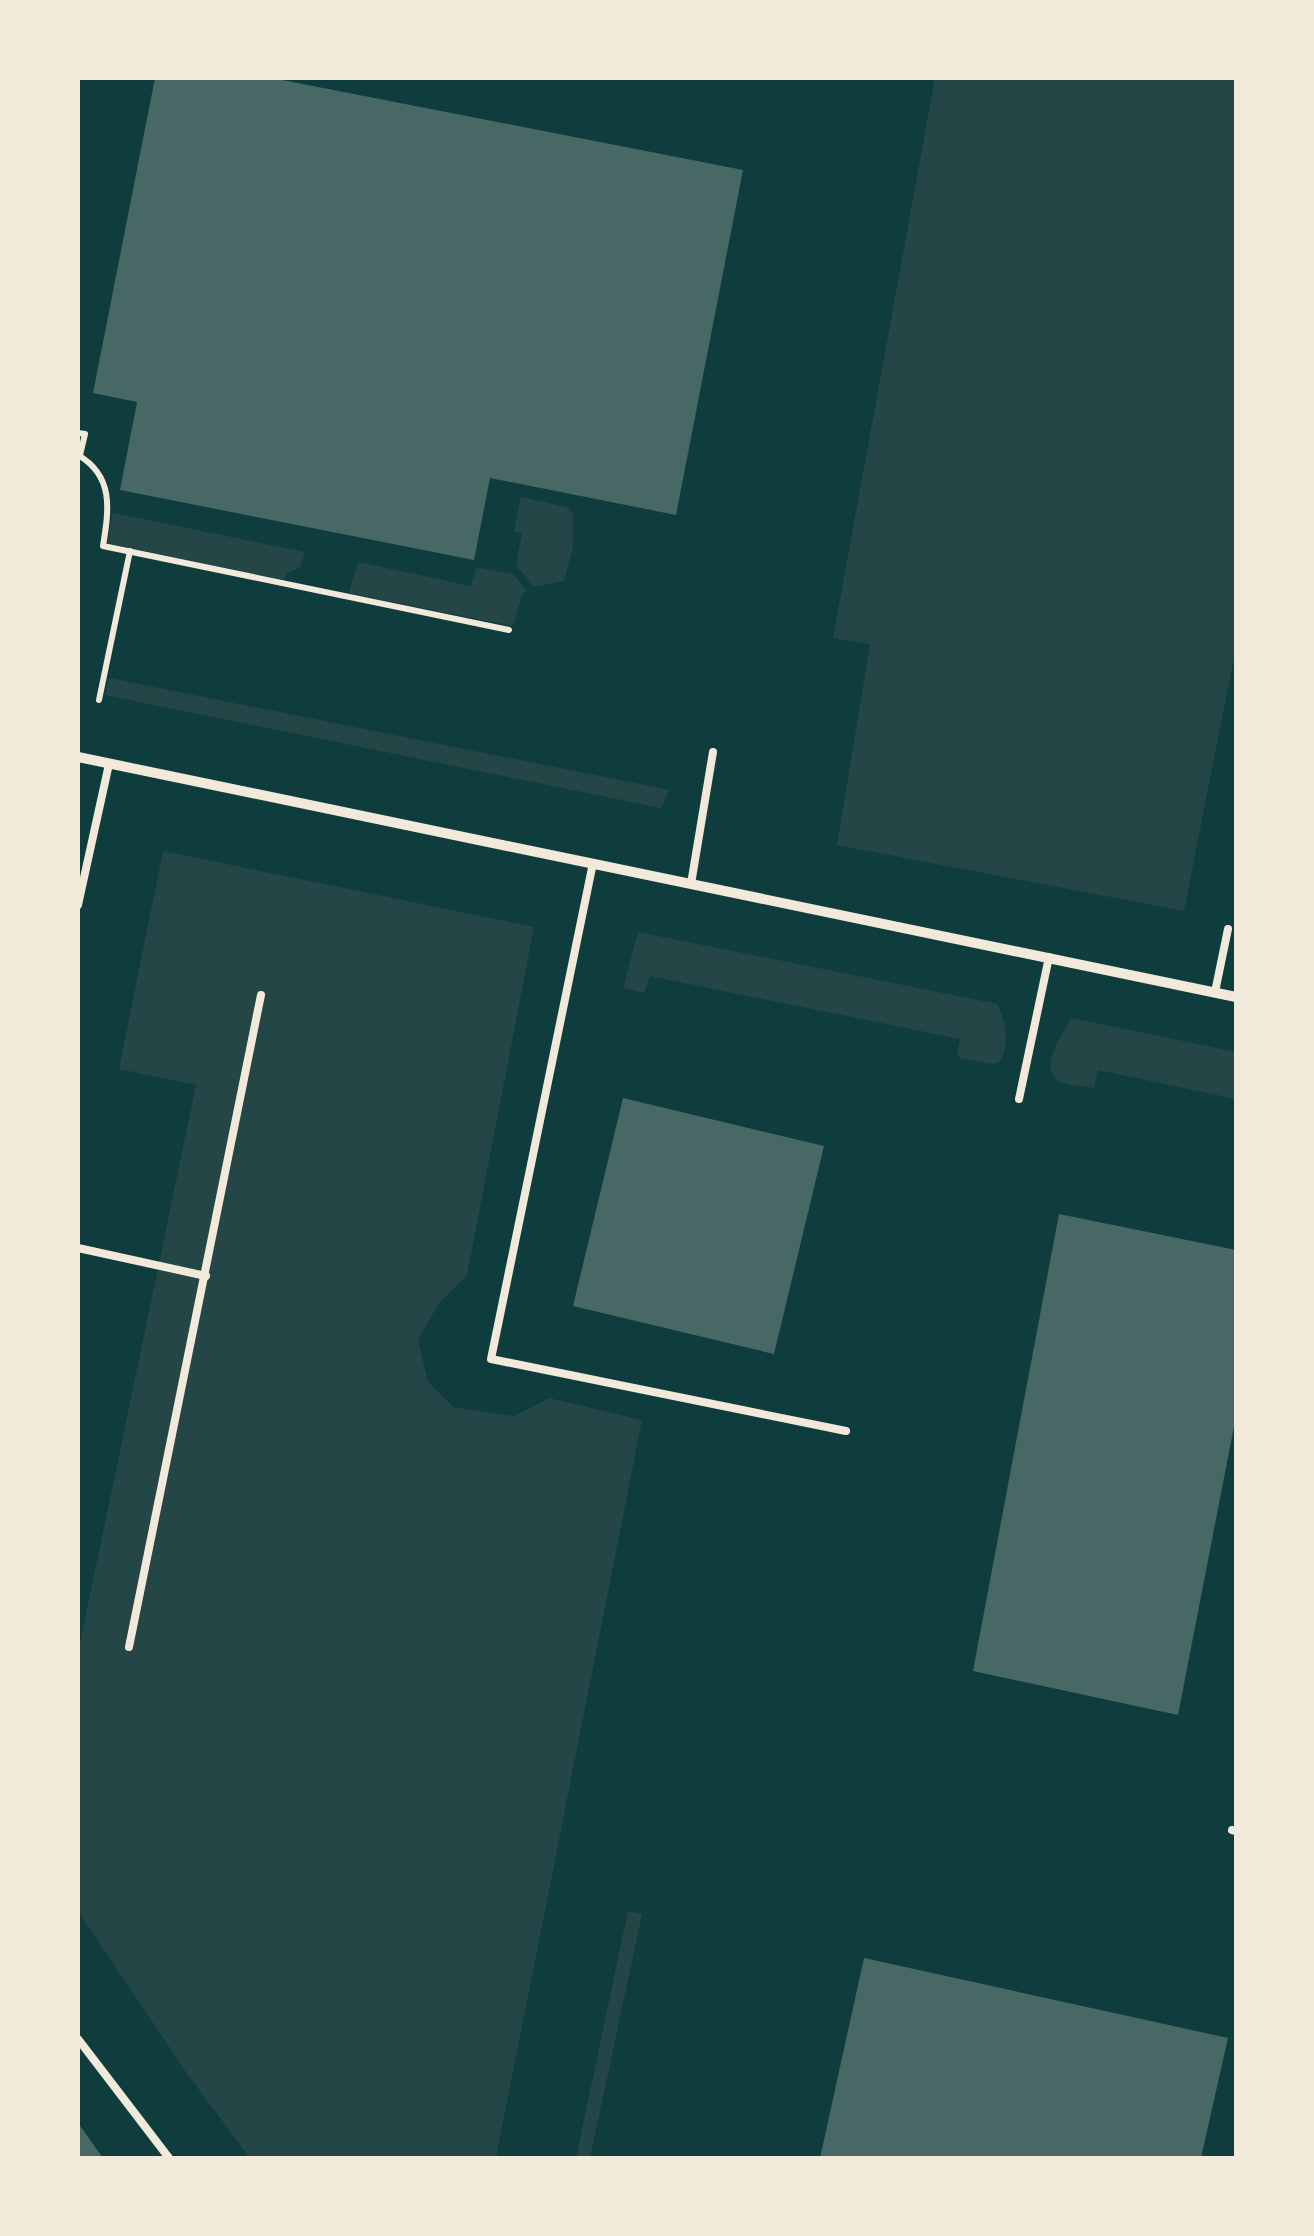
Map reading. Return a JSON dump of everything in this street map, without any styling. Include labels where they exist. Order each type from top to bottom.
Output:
[{"type":"street","points":[[78,757],[1236,996]]},
{"type":"lane","points":[[691,884],[713,752]]},
{"type":"lane","points":[[78,905],[109,764]]},
{"type":"lane","points":[[593,864],[491,1359],[846,1432]]},
{"type":"lane","points":[[1215,992],[1228,929]]},
{"type":"lane","points":[[1019,1099],[1049,957]]},
{"type":"lane","points":[[130,1648],[262,996]]},
{"type":"lane","points":[[78,1248],[206,1276]]},
{"type":"lane","points":[[78,2040],[169,2158]]},
{"type":"path","points":[[78,432],[85,434],[79,456],[104,482],[108,496],[103,546],[509,630]]},
{"type":"path","points":[[98,700],[130,551]]},
{"type":"shaded area","points":[[935,78],[1236,78],[1236,648],[1184,911],[837,845],[870,644],[833,638]]},
{"type":"shaded area","points":[[521,497],[567,507],[573,513],[573,547],[564,581],[534,587],[516,565],[522,533],[514,531]]},
{"type":"shaded area","points":[[113,513],[305,552],[300,568],[286,573],[284,580],[107,543]]},
{"type":"shaded area","points":[[358,562],[471,586],[476,567],[513,574],[527,591],[522,595],[513,626],[349,593]]},
{"type":"shaded area","points":[[109,678],[669,790],[661,808],[105,695]]},
{"type":"shaded area","points":[[163,851],[534,927],[467,1275],[439,1303],[418,1340],[428,1382],[453,1407],[514,1416],[549,1398],[642,1420],[496,2158],[250,2158],[188,2075],[78,1911],[78,1653],[196,1085],[119,1069]]},
{"type":"shaded area","points":[[638,932],[998,1004],[1006,1033],[1003,1055],[994,1064],[961,1058],[957,1055],[960,1039],[650,976],[644,993],[623,988]]},
{"type":"shaded area","points":[[1072,1018],[1236,1052],[1236,1099],[1098,1070],[1094,1088],[1058,1081],[1051,1072],[1052,1056]]},
{"type":"shaded area","points":[[628,1911],[642,1914],[590,2158],[576,2158]]},
{"type":"building","points":[[155,78],[272,78],[743,170],[676,515],[490,478],[474,560],[120,490],[137,402],[93,393]]},
{"type":"building","points":[[623,1098],[824,1146],[774,1354],[573,1306]]},
{"type":"building","points":[[1059,1214],[1236,1250],[1236,1416],[1178,1715],[973,1671]]},
{"type":"building","points":[[864,1958],[1228,2038],[1201,2158],[820,2158]]},
{"type":"building","points":[[78,2123],[103,2158],[78,2158]]}]
